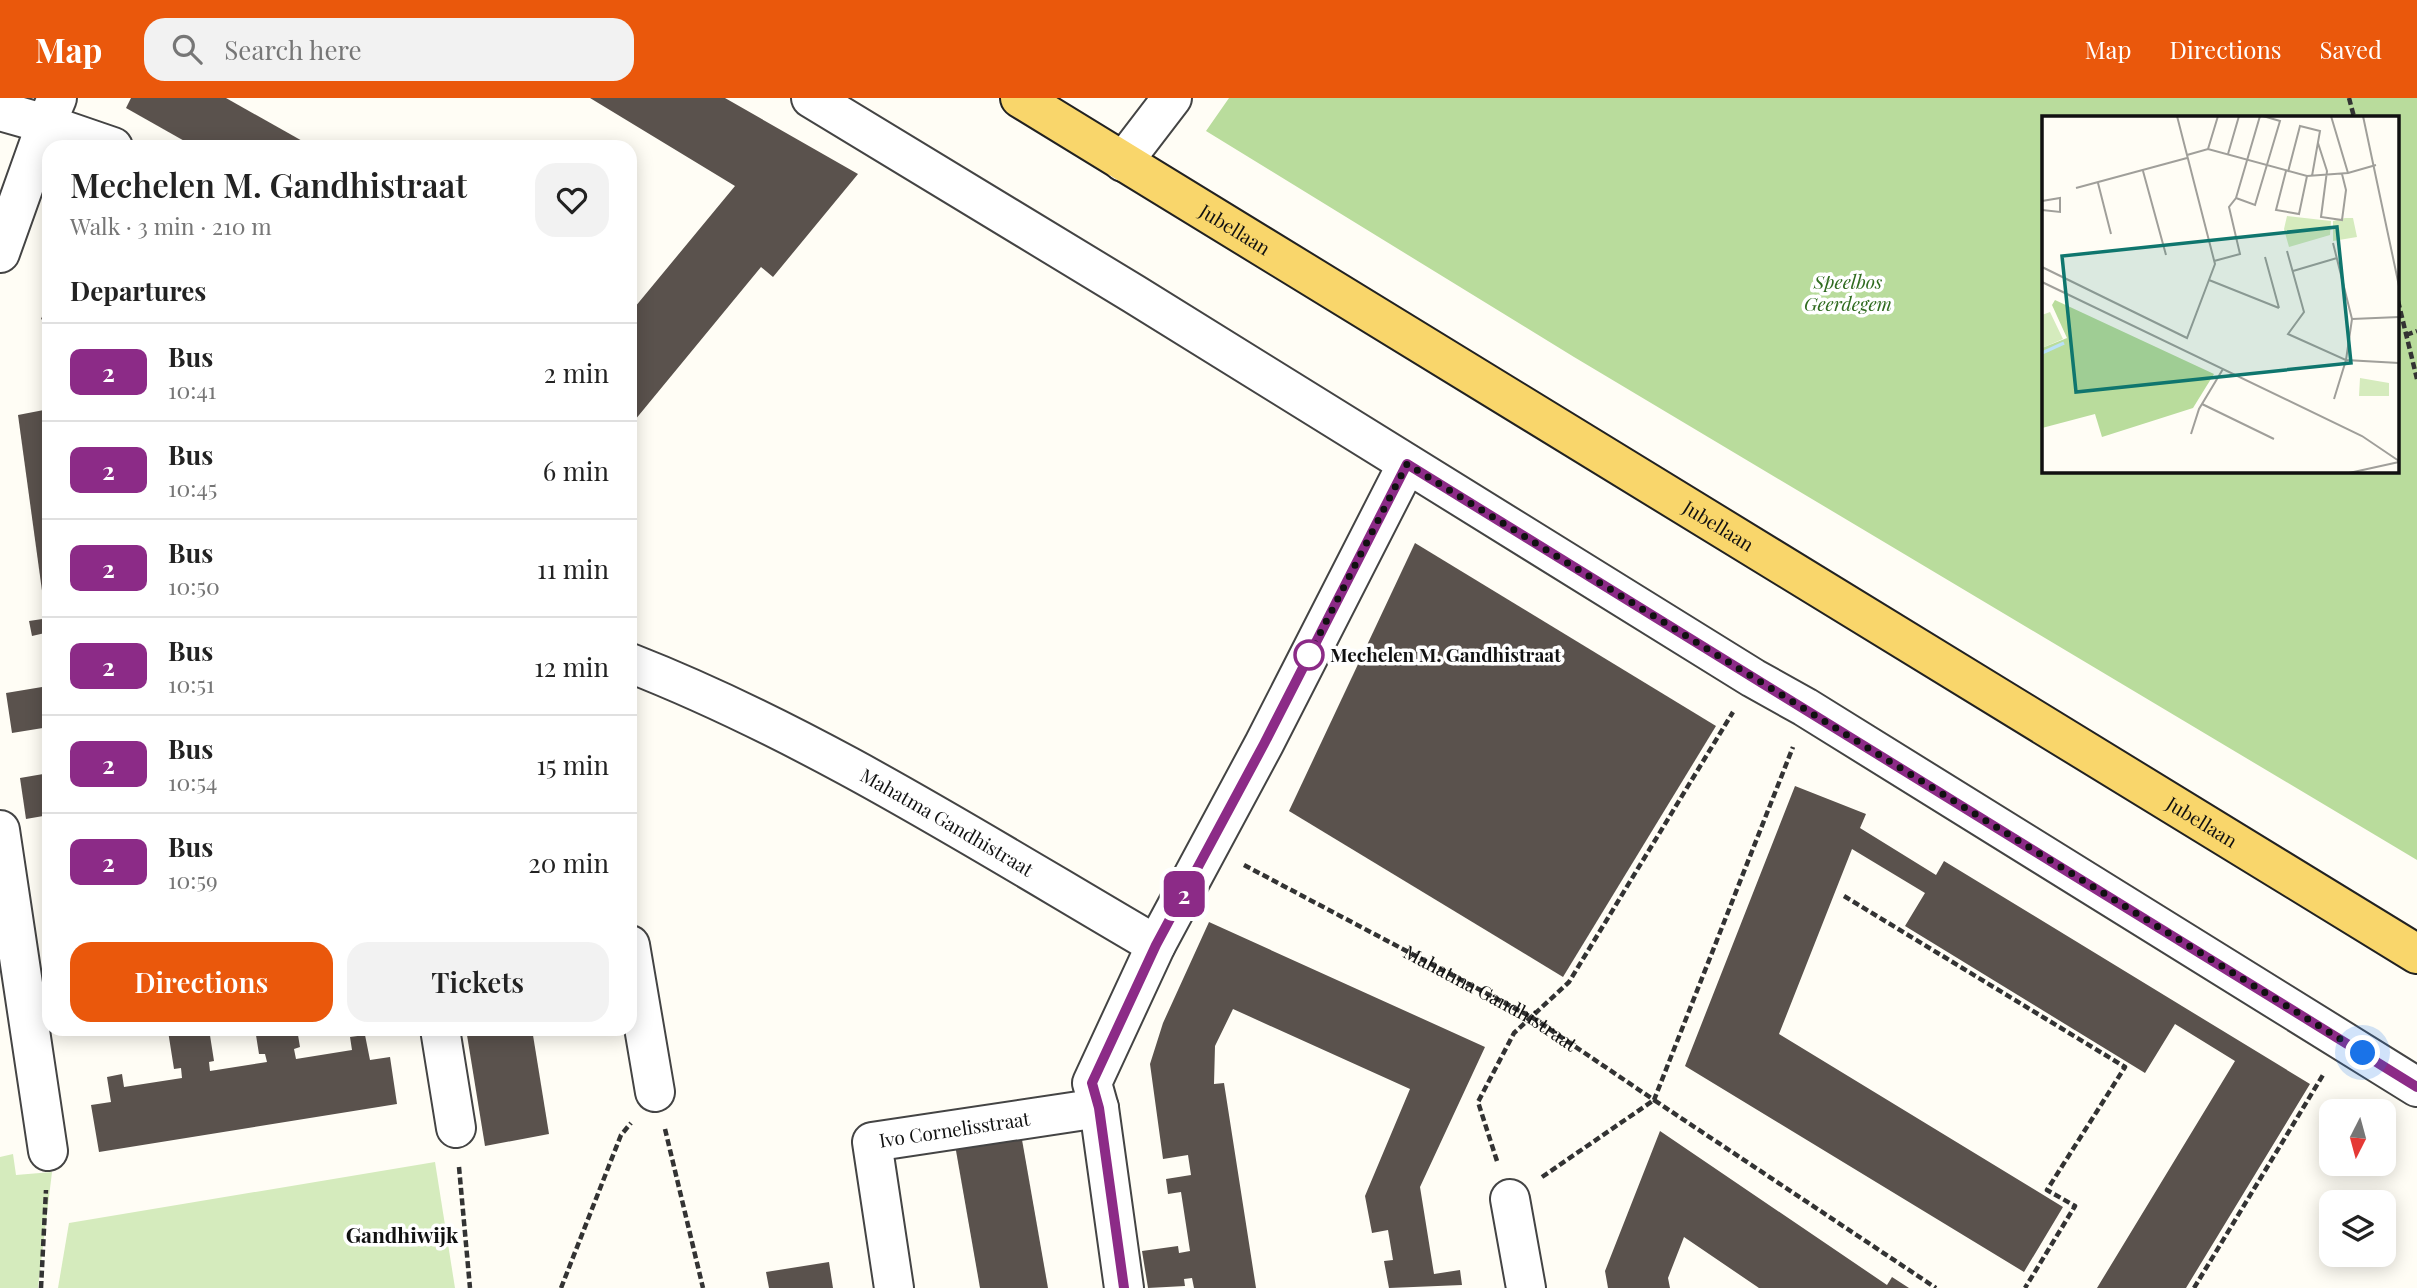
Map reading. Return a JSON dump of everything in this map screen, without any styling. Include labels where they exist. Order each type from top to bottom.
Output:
[{"type":"main road","name":"Jubellaan","points":[[1020,98],[2417,954]]},
{"type":"street","points":[[811,98],[1753,678],[1805,707],[2417,1087]]},
{"type":"street","points":[[1123,162],[1172,98]]},
{"type":"street","points":[[0,111],[51,111],[101,140]]},
{"type":"street","points":[[0,253],[51,111]]},
{"type":"street","points":[[1124,1288],[1099,1108],[1092,1083],[1156,945],[1407,464]]},
{"type":"street","name":"Mahatma Gandhistraat","points":[[637,666],[689,686],[786,733],[1156,945]]},
{"type":"street","points":[[0,830],[38,1019],[48,1151]]},
{"type":"street","points":[[637,985],[656,1092]]},
{"type":"street","points":[[441,1036],[456,1128]]},
{"type":"street","name":"Ivo Cornelisstraat","points":[[894,1288],[872,1142],[1099,1108]]},
{"type":"street","points":[[1510,1199],[1526,1288]]},
{"type":"path","points":[[2349,98],[2354,116]]},
{"type":"path","points":[[2400,310],[2417,379]]},
{"type":"path","points":[[2406,335],[2417,331]]},
{"type":"path","points":[[1753,678],[1569,982],[1514,1033],[1478,1102],[1510,1199],[1654,1100],[1792,747],[1805,707]]},
{"type":"path","name":"Mahatma Gandhistraat","points":[[1209,847],[1533,1018],[1936,1288]]},
{"type":"path","points":[[1844,896],[2125,1066],[2047,1190],[2076,1206],[2025,1288]]},
{"type":"path","points":[[2194,1288],[2325,1072]]},
{"type":"path","points":[[561,1288],[621,1135],[656,1092]]},
{"type":"path","points":[[656,1092],[703,1288]]},
{"type":"path","points":[[456,1128],[470,1288]]},
{"type":"path","points":[[41,1288],[48,1151]]},
{"type":"green space","name":"Speelbos Geerdegem","points":[[1229,98],[2417,98],[2417,860],[1574,357],[1206,131]]},
{"type":"green space","points":[[13,1154],[16,1175],[52,1172],[38,1288],[0,1288],[0,1157]]},
{"type":"green space","points":[[435,1162],[455,1288],[58,1288],[69,1223]]},
{"type":"building","points":[[131,98],[226,98],[301,140],[183,140],[126,108]]},
{"type":"building","points":[[590,98],[725,98],[858,174],[773,277],[761,267],[637,418],[637,305],[735,186]]},
{"type":"building","points":[[42,410],[42,591],[18,415]]},
{"type":"building","points":[[1415,543],[1716,726],[1563,977],[1289,811]]},
{"type":"building","points":[[42,619],[42,634],[32,636],[29,621]]},
{"type":"building","points":[[42,687],[42,728],[12,733],[6,693]]},
{"type":"building","points":[[42,774],[42,816],[26,819],[20,778]]},
{"type":"building","points":[[1795,786],[1866,814],[1860,828],[1936,875],[1944,861],[2310,1084],[2186,1288],[2097,1288],[2235,1061],[2175,1024],[2145,1073],[1905,926],[1925,893],[1852,849],[1779,1034],[2063,1207],[2024,1272],[1685,1066]]},
{"type":"building","points":[[1209,922],[1485,1047],[1420,1187],[1434,1274],[1460,1270],[1462,1285],[1389,1288],[1384,1261],[1393,1260],[1388,1230],[1372,1233],[1365,1196],[1410,1089],[1233,1009],[1215,1046],[1214,1084],[1224,1083],[1256,1288],[1194,1288],[1192,1278],[1184,1279],[1185,1286],[1148,1288],[1142,1251],[1178,1246],[1179,1253],[1190,1251],[1181,1192],[1168,1194],[1166,1179],[1191,1175],[1188,1155],[1163,1159],[1150,1064],[1163,1023]]},
{"type":"building","points":[[169,1036],[210,1036],[214,1061],[209,1062],[210,1071],[267,1062],[265,1054],[259,1054],[256,1036],[298,1036],[300,1047],[294,1049],[296,1059],[352,1050],[350,1037],[365,1036],[370,1060],[390,1057],[397,1104],[99,1152],[91,1105],[111,1102],[107,1077],[122,1074],[124,1087],[182,1078],[181,1068],[174,1069]]},
{"type":"building","points":[[467,1036],[533,1036],[549,1134],[485,1146]]},
{"type":"building","points":[[1660,1131],[1887,1285],[1892,1277],[1909,1288],[1759,1288],[1684,1237],[1668,1278],[1670,1288],[1608,1288],[1605,1271]]},
{"type":"building","points":[[1021,1134],[1048,1288],[980,1288],[955,1145]]},
{"type":"building","points":[[829,1262],[833,1288],[769,1288],[766,1272]]},
{"type":"bus line","name":"2","points":[[1124,1288],[1099,1108],[1092,1083],[1156,945],[1264,744],[1407,464],[1753,678],[1805,707],[2417,1087]]},
{"type":"place","name":"Mechelen M. Gandhistraat","points":[[1309,655]]},
{"type":"district","name":"Gandhiwijk","points":[[402,1236]]},
{"type":"route","points":[[1309,655],[1407,464],[2363,1053]]}]
